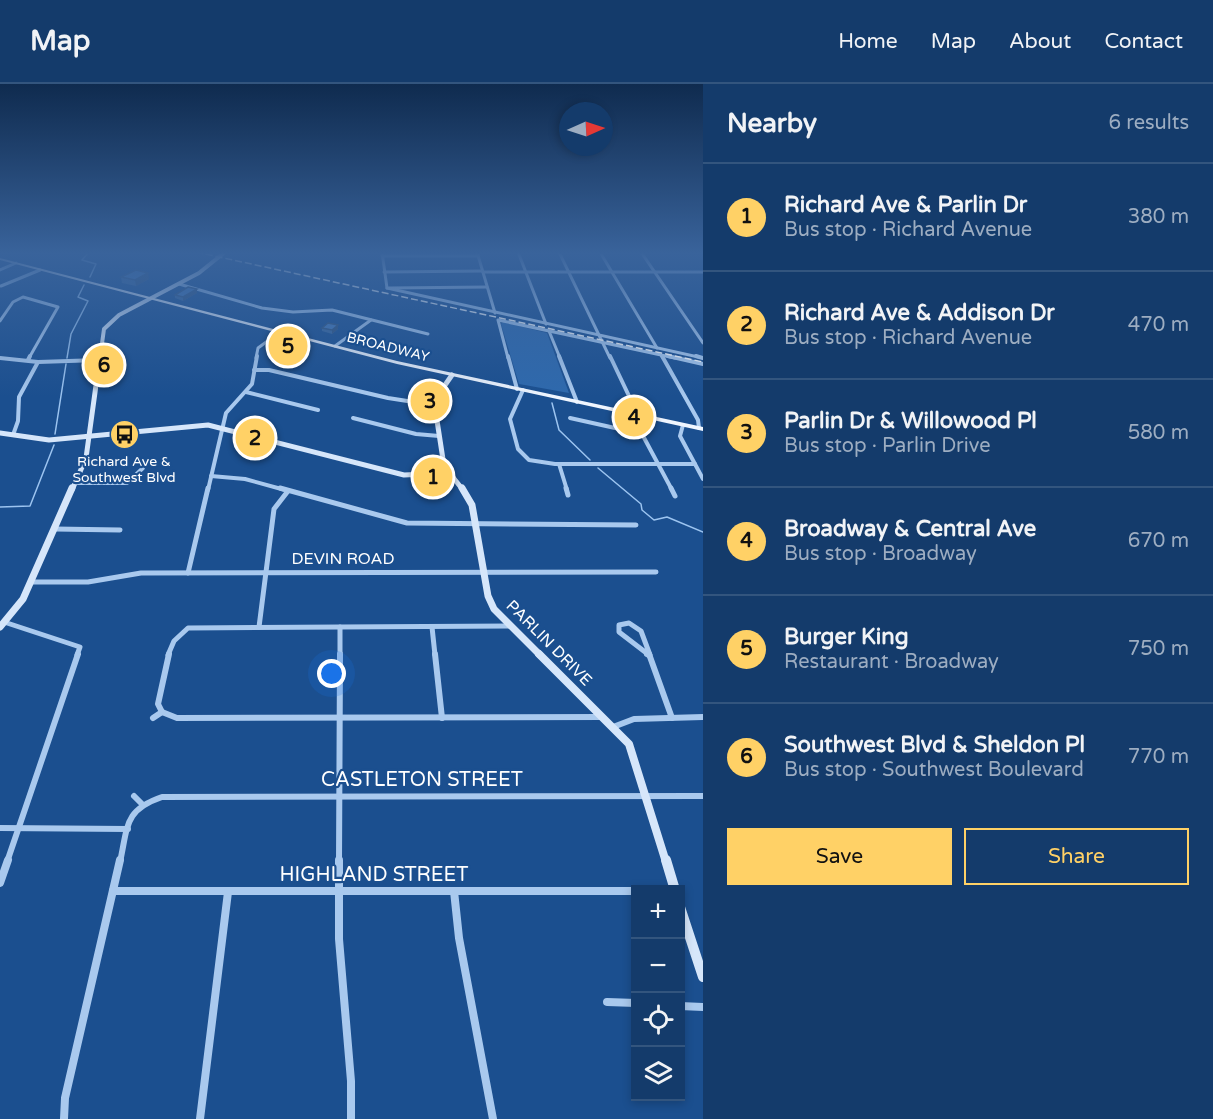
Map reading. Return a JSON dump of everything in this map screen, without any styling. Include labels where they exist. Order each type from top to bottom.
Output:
[{"type":"main road","name":"BROADWAY","points":[[157,300],[452,375],[701,428]]},
{"type":"street","points":[[0,321],[16,300]]},
{"type":"street","points":[[28,360],[58,308],[55,305],[36,300]]},
{"type":"street","points":[[0,883],[80,647],[2,625],[19,606],[86,458],[106,325],[150,300]]},
{"type":"street","points":[[235,300],[262,308],[293,312],[332,310],[428,334]]},
{"type":"street","points":[[440,300],[703,358]]},
{"type":"street","points":[[491,300],[495,313]]},
{"type":"street","points":[[537,300],[546,324]]},
{"type":"street","points":[[583,300],[638,415]]},
{"type":"street","points":[[629,300],[657,348]]},
{"type":"street","points":[[674,300],[703,343]]},
{"type":"street","points":[[335,346],[372,320]]},
{"type":"street","points":[[695,464],[559,464],[535,462],[520,453],[510,419],[520,389],[498,320],[703,364]]},
{"type":"street","points":[[549,331],[577,402]]},
{"type":"street","points":[[188,573],[222,428],[230,407],[252,384],[258,348],[280,332]]},
{"type":"street","points":[[661,355],[701,428]]},
{"type":"street","points":[[0,358],[38,362],[99,360]]},
{"type":"street","points":[[13,435],[20,422],[17,407],[19,396],[38,362]]},
{"type":"street","points":[[255,370],[269,370],[388,398],[433,405],[438,391],[452,375]]},
{"type":"street","points":[[246,392],[318,410]]},
{"type":"street","name":"PARLIN DRIVE","points":[[433,405],[448,473],[469,496],[490,603],[613,727],[633,751],[673,885]]},
{"type":"street","points":[[352,418],[416,434],[439,436]]},
{"type":"street","points":[[570,418],[642,434],[675,496]]},
{"type":"street","points":[[0,433],[49,440],[195,425],[222,428],[391,472],[415,476],[448,473]]},
{"type":"street","points":[[683,425],[680,436],[703,479]]},
{"type":"street","points":[[559,464],[568,495]]},
{"type":"street","points":[[74,483],[127,483],[134,480],[143,468]]},
{"type":"street","points":[[211,476],[245,479],[407,523],[636,525]]},
{"type":"street","points":[[259,627],[274,509],[288,491]]},
{"type":"street","points":[[55,529],[120,530]]},
{"type":"street","name":"DEVIN ROAD","points":[[31,582],[88,582],[134,574],[188,573],[656,572]]},
{"type":"street","points":[[649,655],[619,632],[619,625],[629,623],[638,627],[649,655],[672,718]]},
{"type":"street","points":[[511,626],[198,627],[180,632],[172,644],[158,704],[162,712],[177,718],[603,717]]},
{"type":"street","points":[[340,627],[338,891],[351,1119]]},
{"type":"street","points":[[432,627],[442,718]]},
{"type":"street","points":[[153,718],[162,712]]},
{"type":"street","points":[[613,727],[634,719],[703,717]]},
{"type":"street","points":[[64,1119],[65,1098],[130,818],[142,804],[134,796]]},
{"type":"street","name":"CASTLETON STREET","points":[[142,804],[162,797],[703,796]]},
{"type":"street","points":[[0,828],[128,829]]},
{"type":"street","name":"HIGHLAND STREET","points":[[113,891],[631,891]]},
{"type":"street","points":[[454,891],[459,938],[494,1119]]},
{"type":"street","points":[[200,1119],[228,892]]},
{"type":"street","points":[[685,920],[703,978]]},
{"type":"street","points":[[607,1002],[631,1003]]},
{"type":"street","points":[[685,1006],[703,1007]]},
{"type":"shaded area","points":[[503,322],[547,333],[569,393],[519,384],[501,324]]},
{"type":"building","points":[[328,323],[338,325],[332,330],[322,328]]},
{"type":"waterway","points":[[67,358],[71,334],[88,301],[86,300]]},
{"type":"waterway","points":[[55,434],[66,364]]},
{"type":"waterway","points":[[552,403],[559,430],[590,460]]},
{"type":"waterway","points":[[0,507],[30,506],[54,445]]},
{"type":"waterway","points":[[598,468],[641,504],[642,510],[654,520],[667,517],[703,532]]},
{"type":"railway","points":[[419,300],[703,362]]},
{"type":"place","name":"Burger King","points":[[288,346]]},
{"type":"place","name":"Southwest Blvd & Sheldon Pl","points":[[104,365]]},
{"type":"place","name":"Parlin Dr & Willowood Pl","points":[[430,401]]},
{"type":"place","name":"Broadway & Central Ave","points":[[634,417]]},
{"type":"place","name":"Richard Ave & Southwest Blvd","points":[[124,434]]},
{"type":"place","name":"Richard Ave & Addison Dr","points":[[255,438]]},
{"type":"place","name":"Richard Ave & Parlin Dr","points":[[433,477]]}]
